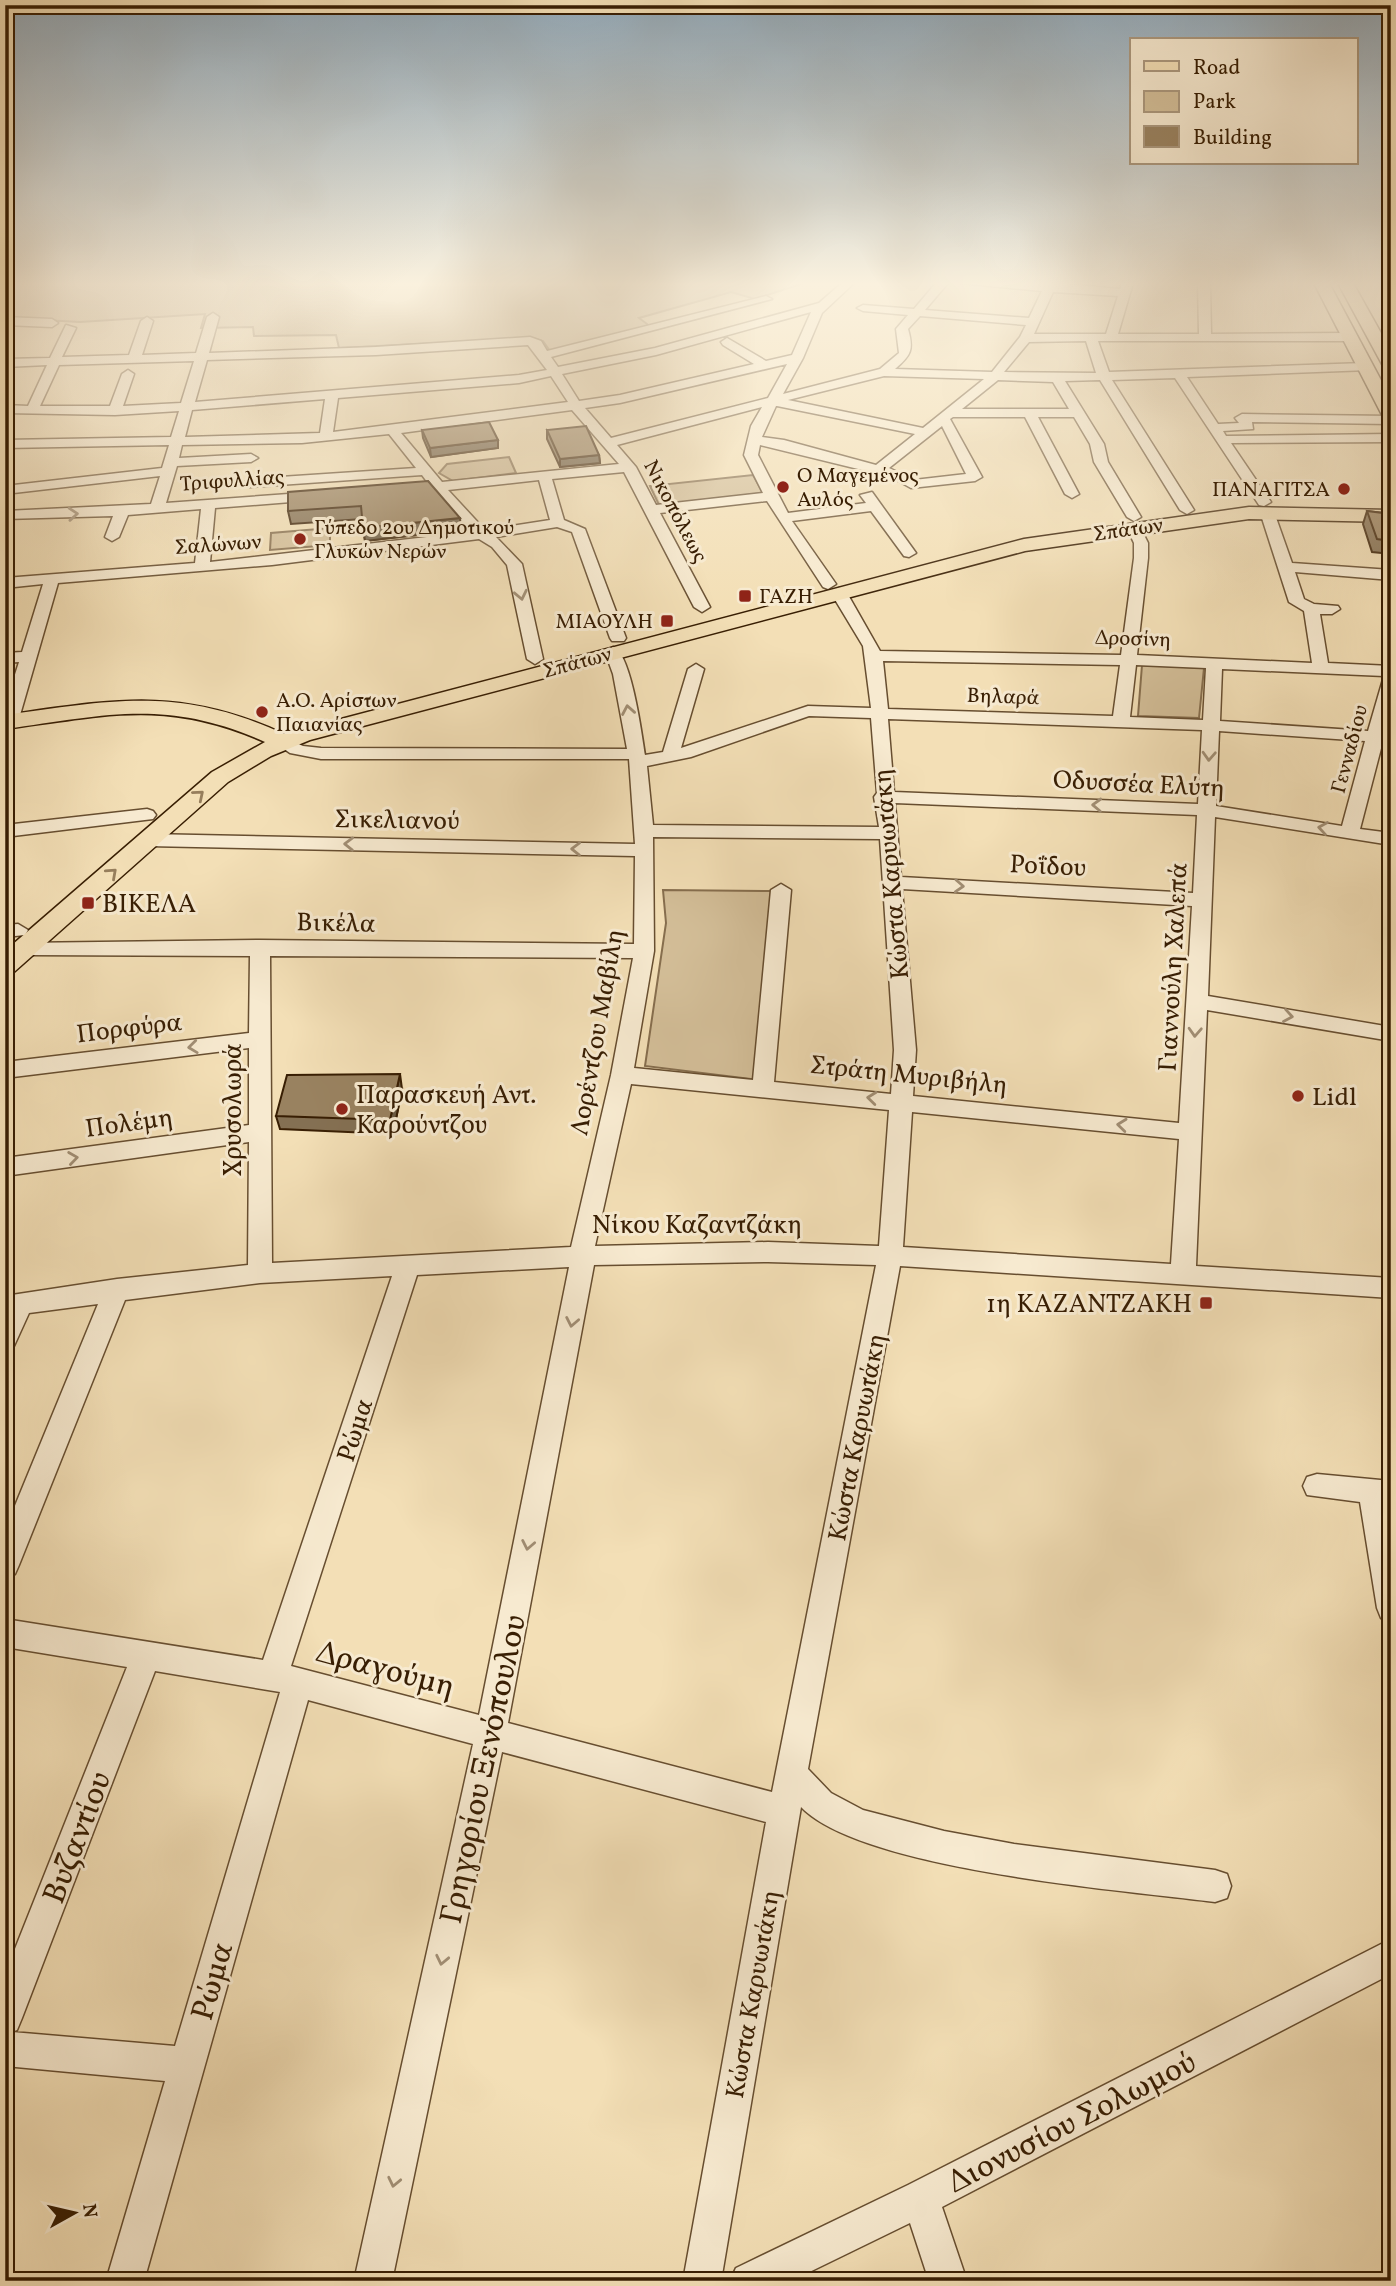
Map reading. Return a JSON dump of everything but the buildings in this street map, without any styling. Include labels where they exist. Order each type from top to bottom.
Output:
[{"type":"main road","points":[[1377,390],[1391,417]]},
{"type":"main road","name":"Σπάτων","points":[[5,967],[14,937],[148,828],[215,759],[264,742],[616,645],[833,589],[1187,510],[1391,506]]},
{"type":"main road","name":"Σπάτων","points":[[1134,523],[1266,507],[1391,516]]},
{"type":"main road","name":"Σπάτων","points":[[264,742],[315,716],[535,659],[616,645]]},
{"type":"main road","points":[[6,727],[155,720],[201,727],[264,742]]},
{"type":"street","points":[[32,410],[42,390]]},
{"type":"street","points":[[115,411],[122,390]]},
{"type":"street","points":[[158,506],[192,390]]},
{"type":"street","points":[[5,409],[115,411],[396,390]]},
{"type":"street","name":"Νικοπόλεως","points":[[565,390],[629,467],[702,607]]},
{"type":"street","points":[[5,444],[326,437],[577,407],[654,390]]},
{"type":"street","points":[[780,390],[758,426],[754,440],[784,444],[832,460],[897,474],[911,484],[975,477],[943,416]]},
{"type":"street","points":[[608,443],[815,390]]},
{"type":"street","points":[[878,470],[977,390]]},
{"type":"street","points":[[1064,390],[1097,444],[1101,462],[1140,535],[1141,558],[1121,722]]},
{"type":"street","points":[[1112,390],[1187,510]]},
{"type":"street","points":[[1188,390],[1266,507],[1283,567],[1297,602],[1311,609],[1332,609]]},
{"type":"street","points":[[326,437],[332,396]]},
{"type":"street","points":[[774,400],[923,432]]},
{"type":"street","points":[[943,416],[1078,413]]},
{"type":"street","points":[[1030,414],[1072,494]]},
{"type":"street","points":[[1216,434],[1262,421],[1391,417]]},
{"type":"street","points":[[1262,421],[1272,439]]},
{"type":"street","points":[[392,430],[482,535],[497,544],[514,564],[535,659]]},
{"type":"street","points":[[1216,434],[1272,439],[1391,439]]},
{"type":"street","points":[[250,483],[254,439]]},
{"type":"street","name":"Κώστα Καρυωτάκη","points":[[702,2281],[784,1811],[890,1256],[905,1050],[874,656],[854,615],[778,508],[753,462],[751,455],[754,440]]},
{"type":"street","points":[[832,460],[896,454]]},
{"type":"street","points":[[5,490],[169,466],[251,458]]},
{"type":"street","points":[[383,491],[629,467]]},
{"type":"street","points":[[250,483],[426,471]]},
{"type":"street","points":[[544,475],[558,523]]},
{"type":"street","points":[[250,483],[258,489],[257,499]]},
{"type":"street","name":"Τριφυλλίας","points":[[5,515],[62,515],[327,495]]},
{"type":"street","points":[[651,510],[778,508],[871,500],[909,553]]},
{"type":"street","points":[[202,567],[209,502]]},
{"type":"street","points":[[112,537],[123,509]]},
{"type":"street","name":"Σαλώνων","points":[[5,583],[330,555],[558,523]]},
{"type":"street","name":"Λορέντζου Μαβίλη","points":[[558,523],[578,529],[616,645],[637,758],[644,841],[644,951],[622,1075],[584,1232],[583,1255]]},
{"type":"street","points":[[1283,567],[1391,575]]},
{"type":"street","points":[[6,727],[52,579]]},
{"type":"street","points":[[1311,609],[1321,668]]},
{"type":"street","points":[[5,658],[30,656]]},
{"type":"street","name":"Δροσίνη","points":[[874,656],[1128,660],[1391,671]]},
{"type":"street","name":"Γιαννούλη Χαλεπά","points":[[1184,1273],[1213,663]]},
{"type":"street","points":[[670,757],[696,669]]},
{"type":"street","name":"Γενναδίου","points":[[1350,832],[1391,677]]},
{"type":"street","name":"Βηλαρά","points":[[264,742],[302,751],[345,754],[670,757],[800,712],[1210,725],[1375,737]]},
{"type":"street","name":"Οδυσσέα Ελύτη","points":[[883,797],[1206,810],[1391,839]]},
{"type":"street","name":"Σικελιανού","points":[[5,831],[148,828],[644,841],[886,834]]},
{"type":"street","name":"Ροΐδου","points":[[891,882],[1202,900]]},
{"type":"street","points":[[763,1087],[781,890]]},
{"type":"street","name":"Βικέλα","points":[[14,937],[260,947],[644,951]]},
{"type":"street","name":"Χρυσολωρά","points":[[260,947],[260,1273]]},
{"type":"street","points":[[1197,1000],[1391,1034]]},
{"type":"street","name":"Πορφύρα","points":[[5,1070],[260,1039]]},
{"type":"street","name":"Στράτη Μυριβήλη","points":[[622,1075],[903,1101],[1190,1132]]},
{"type":"street","name":"Πολέμη","points":[[5,1167],[261,1132]]},
{"type":"street","name":"Νίκου Καζαντζάκη","points":[[13,1305],[117,1289],[260,1273],[583,1255],[768,1252],[890,1256],[1391,1288]]},
{"type":"street","name":"Γρηγορίου Ξενόπουλου","points":[[373,2281],[491,1733],[583,1255]]},
{"type":"street","name":"Ρώμα","points":[[125,2281],[187,2065],[286,1679],[408,1264]]},
{"type":"street","points":[[5,1565],[117,1289]]},
{"type":"street","points":[[5,1339],[13,1305]]},
{"type":"street","points":[[1317,1486],[1381,1492],[1391,1608]]},
{"type":"street","name":"Δραγούμη","points":[[5,1633],[286,1679],[784,1811]]},
{"type":"street","name":"Βυζαντίου","points":[[5,2018],[146,1656]]},
{"type":"street","points":[[791,1774],[820,1804],[837,1815],[869,1827],[944,1847],[1014,1860],[1216,1886]]},
{"type":"street","name":"Διονυσίου Σολωμού","points":[[749,2281],[921,2198],[1391,1956]]},
{"type":"street","points":[[5,2049],[187,2065]]},
{"type":"street","points":[[921,2198],[948,2281]]},
{"type":"green space","points":[[509,457],[516,473],[453,481],[439,473],[447,464]]},
{"type":"green space","points":[[753,475],[763,493],[659,505],[650,486]]},
{"type":"green space","name":"Γύπεδο 2ου Δημοτικού Γλυκών Νερών","points":[[330,528],[330,545],[270,550],[271,533]]},
{"type":"green space","points":[[1142,665],[1204,668],[1199,718],[1138,716]]},
{"type":"green space","points":[[663,890],[771,891],[759,1080],[645,1066],[666,923]]},
{"type":"place","name":"Ο Μαγεμένος Αυλός","points":[[783,487]]},
{"type":"place","name":"ΠΑΝΑΓΙΤΣΑ","points":[[1344,489]]},
{"type":"place","name":"Γύπεδο 2ου Δημοτικού Γλυκών Νερών","points":[[300,539]]},
{"type":"place","name":"ΓΑΖΗ","points":[[745,596]]},
{"type":"place","name":"ΜΙΑΟΥΛΗ","points":[[667,621]]},
{"type":"place","name":"Α.Ο. Αρίστων Παιανίας","points":[[262,712]]},
{"type":"place","name":"ΒΙΚΕΛΑ","points":[[88,903]]},
{"type":"place","name":"Lidl","points":[[1298,1096]]},
{"type":"place","name":"Παρασκευή Αντ. Καρούντζου","points":[[342,1109]]},
{"type":"place","name":"1η ΚΑΖΑΝΤΖΑΚΗ","points":[[1206,1303]]}]
